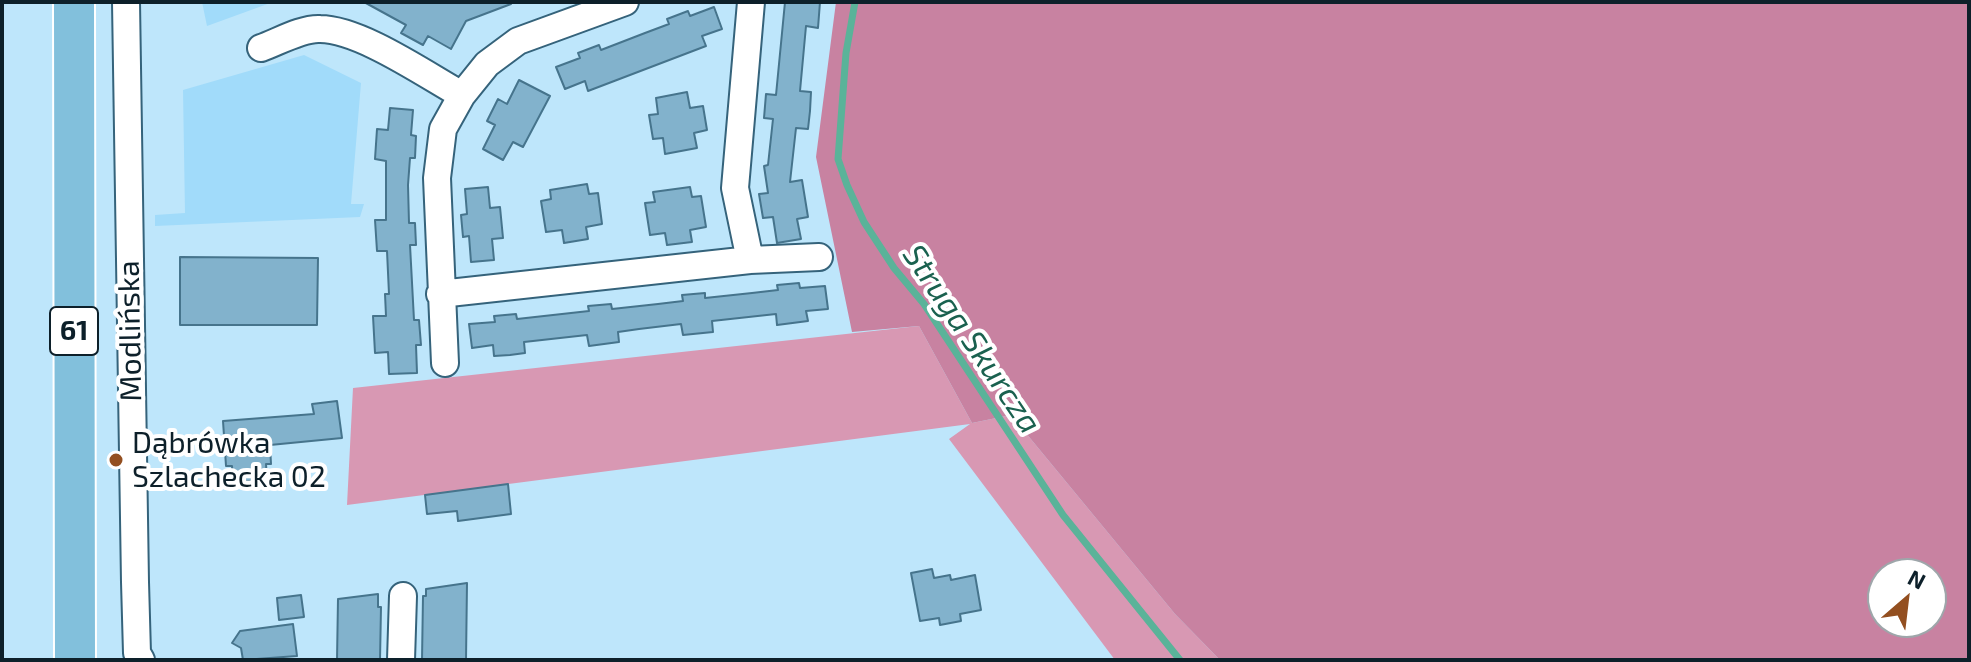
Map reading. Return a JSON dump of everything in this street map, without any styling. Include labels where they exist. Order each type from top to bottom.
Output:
[{"type":"main road","name":"Modlińska","points":[[74,2],[75,660]]},
{"type":"street","name":"Modlińska","points":[[126,2],[135,582],[137,653],[141,660]]},
{"type":"street","points":[[445,363],[437,178],[443,129],[462,95],[487,64],[518,41],[625,2]]},
{"type":"street","points":[[750,260],[735,188],[751,2]]},
{"type":"street","points":[[261,48],[317,28],[340,31],[369,43],[462,95]]},
{"type":"street","points":[[440,294],[750,260],[819,257]]},
{"type":"street","points":[[401,660],[403,596]]},
{"type":"shaded area","points":[[202,2],[273,2],[207,26]]},
{"type":"shaded area","points":[[836,2],[1969,2],[1969,660],[1220,660],[1175,614],[1011,415],[972,423],[919,326],[852,332],[816,157]]},
{"type":"shaded area","points":[[304,55],[361,83],[351,204],[364,204],[360,217],[155,226],[155,215],[185,213],[183,90]]},
{"type":"shaded area","points":[[919,326],[972,423],[1011,415],[1175,614],[1220,660],[1115,660],[949,439],[970,424],[347,505],[353,388]]},
{"type":"building","points":[[364,2],[511,4],[466,21],[451,49],[428,36],[423,45],[401,33],[406,25]]},
{"type":"building","points":[[785,2],[820,2],[818,28],[806,26],[800,91],[811,92],[810,111],[808,129],[796,128],[790,182],[802,180],[808,217],[797,219],[801,239],[777,243],[773,217],[763,218],[759,194],[768,193],[764,166],[768,165],[773,119],[764,118],[766,94],[776,95]]},
{"type":"building","points":[[714,7],[722,29],[702,36],[706,46],[588,91],[585,81],[565,89],[556,67],[580,58],[578,53],[599,45],[601,50],[669,24],[667,19],[688,11],[690,16]]},
{"type":"building","points":[[519,80],[550,96],[523,147],[513,142],[503,160],[483,149],[495,125],[487,121],[498,99],[507,104]]},
{"type":"building","points":[[687,92],[690,108],[703,106],[707,130],[694,133],[697,148],[665,154],[663,138],[653,139],[649,115],[658,114],[656,98]]},
{"type":"building","points":[[390,108],[413,110],[411,135],[416,136],[415,158],[410,158],[408,185],[409,223],[415,223],[416,245],[410,245],[414,320],[419,320],[421,345],[416,345],[417,373],[389,374],[388,352],[375,353],[373,316],[386,316],[385,294],[389,294],[387,251],[377,251],[375,220],[386,220],[386,161],[375,159],[377,129],[388,130]]},
{"type":"building","points":[[587,184],[589,194],[598,193],[602,224],[586,227],[588,239],[564,243],[562,230],[546,232],[541,201],[551,199],[550,190]]},
{"type":"building","points":[[488,187],[490,208],[500,207],[503,238],[492,239],[494,260],[471,262],[469,236],[463,237],[461,215],[467,214],[465,189]]},
{"type":"building","points":[[690,187],[692,197],[701,196],[706,227],[690,230],[692,242],[667,245],[665,233],[650,235],[645,203],[655,202],[653,192]]},
{"type":"building","points":[[180,257],[318,258],[317,325],[180,325]]},
{"type":"building","points":[[799,283],[800,288],[825,286],[828,309],[806,311],[808,321],[777,325],[776,314],[712,321],[713,332],[683,335],[681,324],[618,332],[619,342],[589,346],[587,335],[524,342],[525,353],[510,355],[494,356],[493,345],[472,348],[469,324],[495,322],[494,316],[516,314],[517,319],[589,311],[588,306],[611,304],[612,309],[683,301],[682,295],[705,293],[705,298],[778,290],[777,285]]},
{"type":"building","points":[[337,401],[342,438],[270,445],[271,464],[266,464],[267,480],[233,482],[232,466],[226,466],[223,421],[314,414],[312,404]]},
{"type":"building","points":[[508,484],[511,514],[458,521],[457,511],[427,514],[425,495]]},
{"type":"building","points":[[932,569],[934,578],[950,575],[951,580],[975,575],[981,610],[960,614],[961,621],[940,625],[939,618],[920,621],[911,573]]},
{"type":"building","points":[[467,583],[466,660],[422,660],[423,596],[426,596],[426,589]]},
{"type":"building","points":[[378,594],[378,607],[381,607],[380,660],[337,660],[338,599]]},
{"type":"building","points":[[301,595],[304,617],[279,620],[277,598]]},
{"type":"building","points":[[293,624],[297,656],[243,660],[241,648],[232,643],[240,631]]},
{"type":"waterway","name":"Struga Skurcza","points":[[855,2],[846,53],[838,159],[864,222],[894,268],[924,304],[1063,515],[1180,660]]},
{"type":"place","name":"Dąbrówka Szlachecka 02","points":[[116,460]]}]
